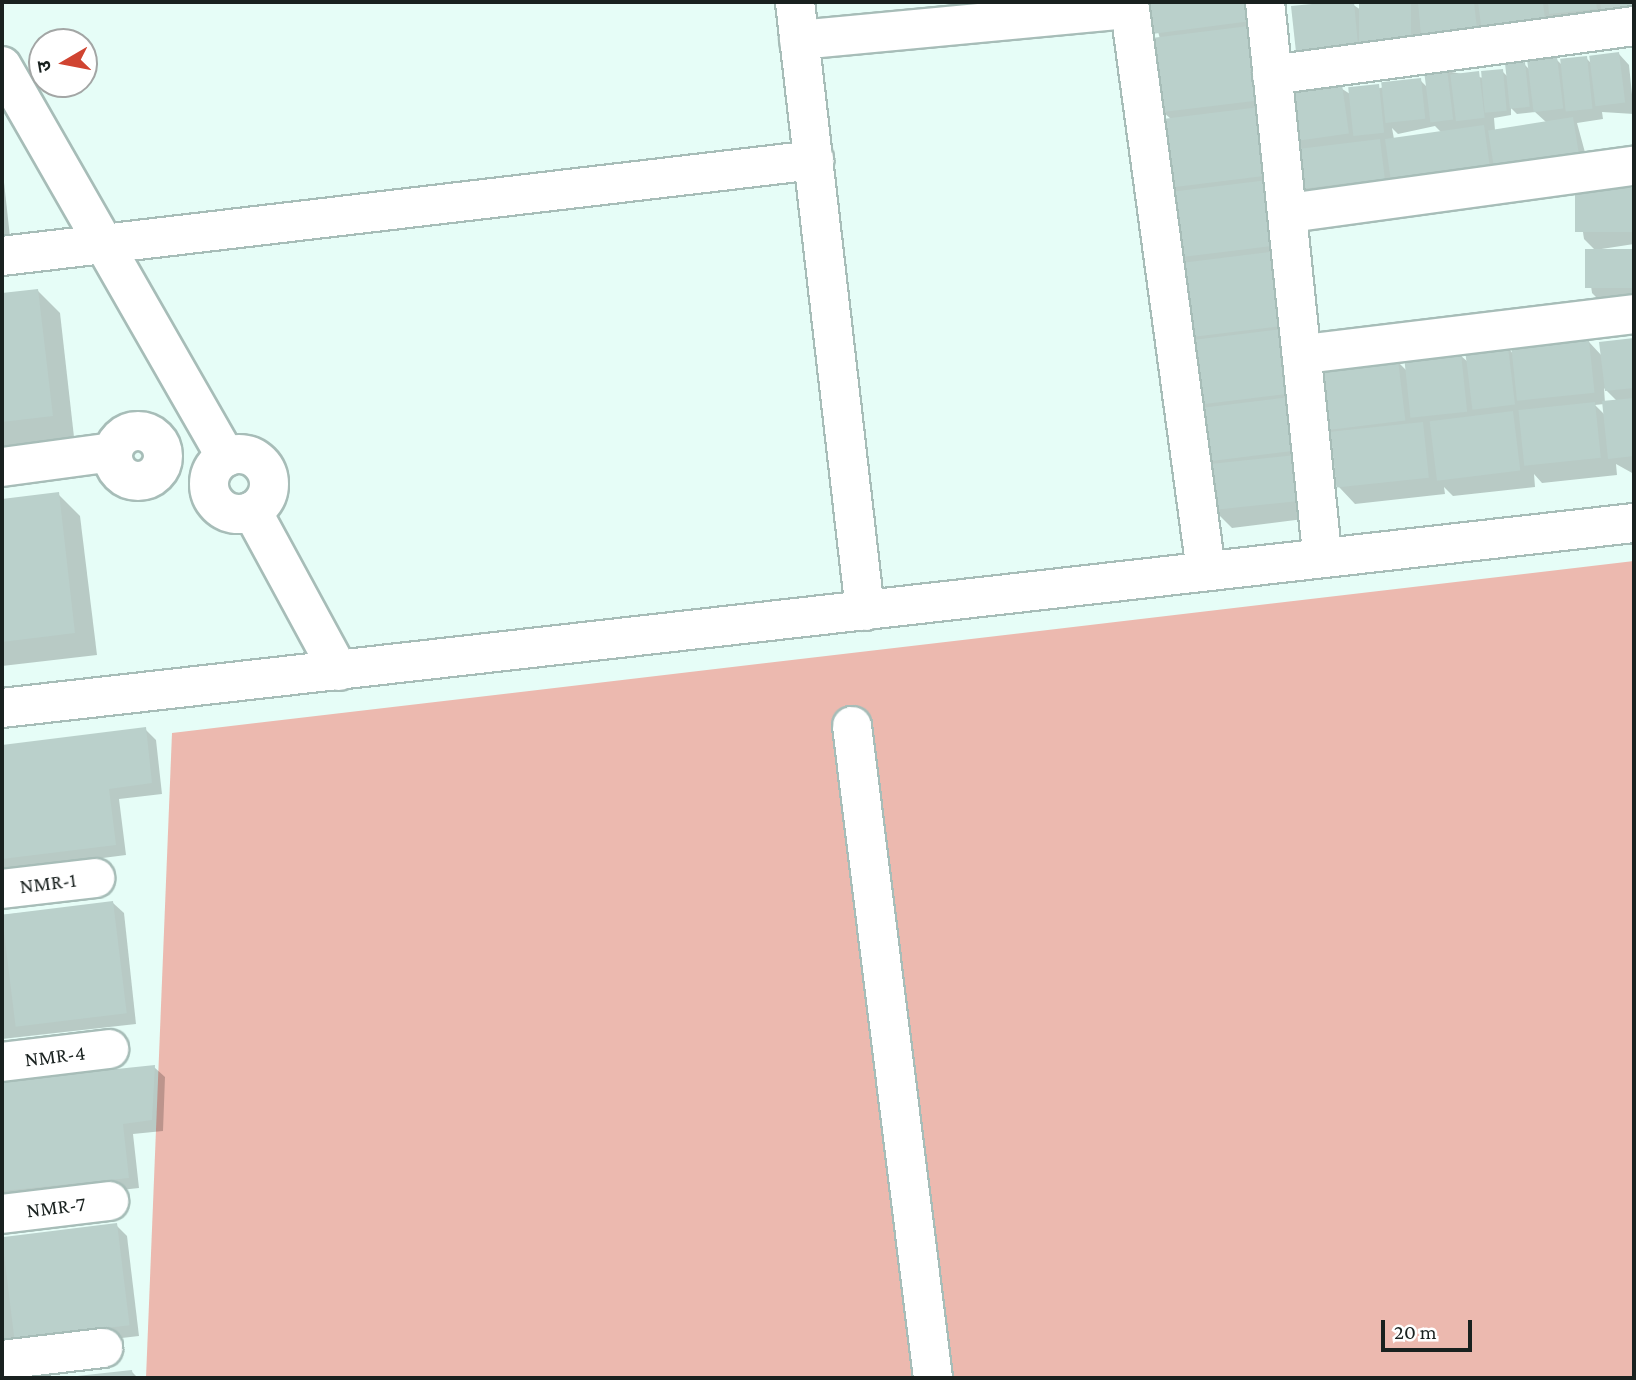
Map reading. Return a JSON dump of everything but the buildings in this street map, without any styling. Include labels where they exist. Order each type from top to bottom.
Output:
[{"type":"street","points":[[795,2],[863,603]]},
{"type":"street","points":[[1265,2],[1304,354],[1321,543]]},
{"type":"street","points":[[799,40],[1130,6],[1204,556]]},
{"type":"street","points":[[1272,75],[1634,26]]},
{"type":"street","points":[[2,66],[11,101],[100,244],[221,449]]},
{"type":"street","points":[[2,256],[814,160]]},
{"type":"street","points":[[1289,213],[1634,166]]},
{"type":"street","points":[[1304,354],[1634,314]]},
{"type":"street","points":[[2,467],[113,452],[118,471],[134,481],[153,477],[163,460],[221,449]]},
{"type":"street","points":[[221,449],[211,475],[212,498],[230,513],[252,511],[336,663]]},
{"type":"street","points":[[863,603],[1204,556],[1634,507]]},
{"type":"street","points":[[2,708],[336,663],[863,603],[1634,523]]},
{"type":"street","points":[[2,693],[336,663]]},
{"type":"street","points":[[852,726],[933,1378]]},
{"type":"street","name":"NMR-1","points":[[2,889],[94,878]]},
{"type":"street","name":"NMR-4","points":[[2,1062],[109,1049]]},
{"type":"street","name":"NMR-7","points":[[2,1214],[109,1201]]},
{"type":"street","points":[[2,1360],[103,1348]]},
{"type":"shaded area","points":[[1634,561],[1634,1378],[146,1378],[172,733]]}]
